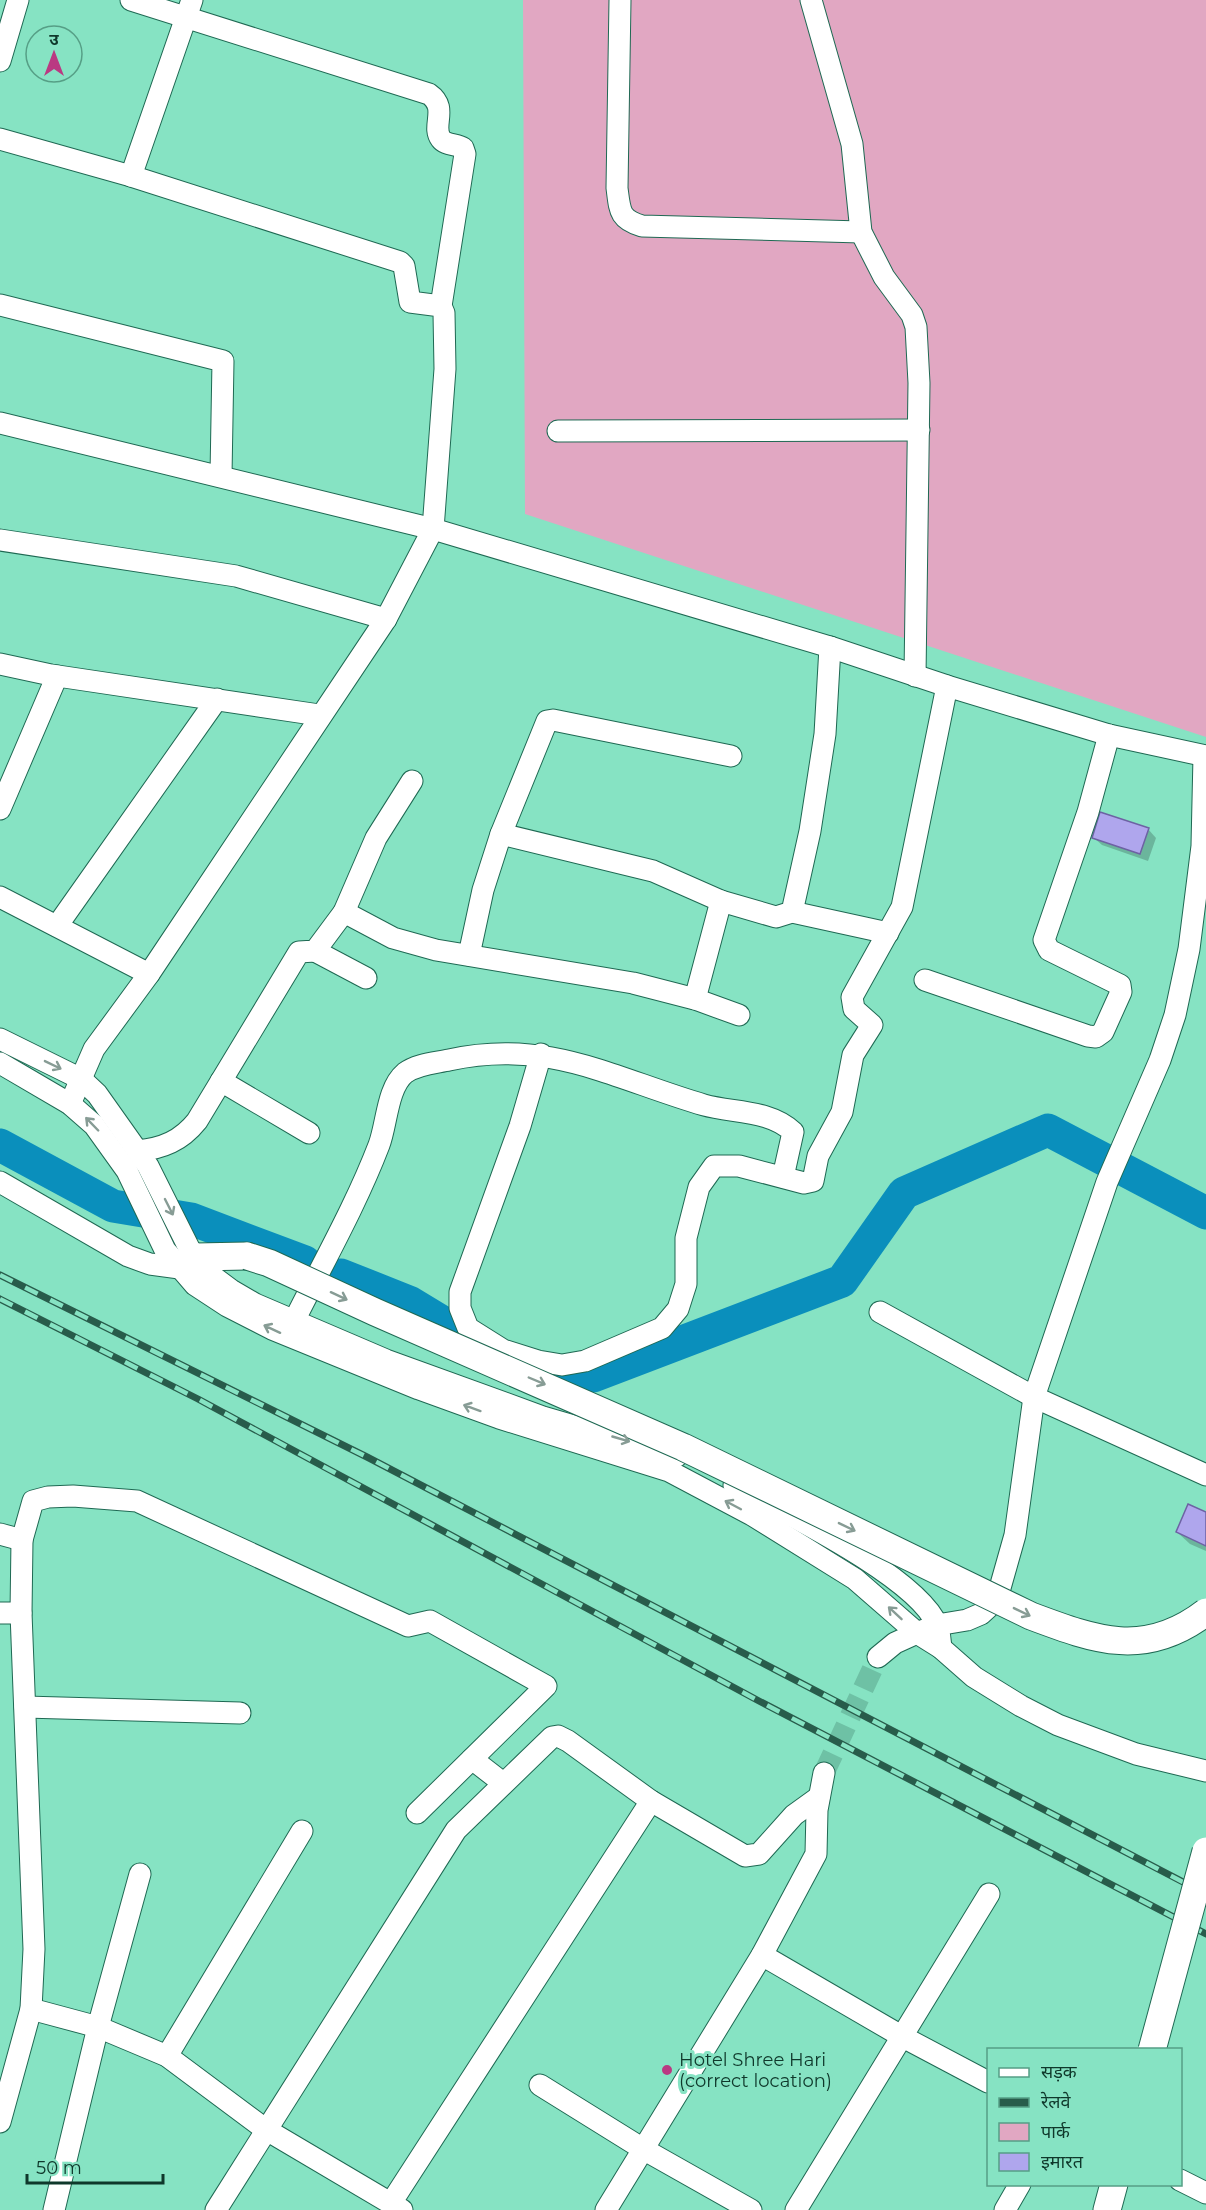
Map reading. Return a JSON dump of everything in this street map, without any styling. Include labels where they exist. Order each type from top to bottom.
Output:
[{"type":"main road","points":[[193,1261],[247,1256],[268,1263],[683,1447],[1030,1616],[1090,1638],[1121,1643],[1160,1636],[1192,1623],[1206,1612]]},
{"type":"main road","points":[[1152,2048],[1206,1851]]},
{"type":"main road","points":[[1107,2210],[1113,2186]]},
{"type":"street","points":[[0,61],[18,0]]},
{"type":"street","points":[[70,1104],[94,1048],[149,974],[319,715],[386,619],[433,529],[445,369],[444,313],[441,306],[465,154],[463,148],[442,140],[439,136],[440,107],[436,99],[429,94],[189,9],[131,0]]},
{"type":"street","points":[[620,0],[617,188],[620,211],[627,222],[642,226],[861,232]]},
{"type":"street","points":[[811,0],[852,144],[861,232],[884,277],[912,315],[916,327],[918,430],[915,676]]},
{"type":"street","points":[[131,176],[189,9]]},
{"type":"street","points":[[0,139],[131,176],[400,262],[404,266],[410,302],[441,306]]},
{"type":"street","points":[[0,305],[223,362],[221,475]]},
{"type":"street","points":[[0,423],[221,475],[433,529],[830,647],[915,676],[1109,735],[1205,756],[1202,846],[1189,949],[1175,1016],[1160,1060],[1107,1182],[1034,1397],[1015,1535],[1000,1588],[992,1604],[981,1614],[967,1620],[937,1625],[917,1633],[895,1643],[878,1657]]},
{"type":"street","points":[[558,431],[918,430]]},
{"type":"street","points":[[0,540],[236,576],[386,619]]},
{"type":"street","points":[[792,912],[810,831],[825,734],[830,647]]},
{"type":"street","points":[[0,664],[57,676],[319,715]]},
{"type":"street","points":[[0,809],[57,676]]},
{"type":"street","points":[[541,1054],[520,1126],[460,1292],[460,1308],[468,1328],[503,1350],[562,1365],[585,1361],[662,1328],[678,1310],[686,1284],[686,1238],[699,1187],[707,1173],[719,1164],[804,1183],[813,1180],[818,1156],[837,1127],[853,1055],[872,1025],[854,1008],[852,997],[902,907],[947,686]]},
{"type":"street","points":[[57,926],[217,699]]},
{"type":"street","points":[[469,955],[483,890],[501,834],[544,726],[553,720],[731,756]]},
{"type":"street","points":[[925,980],[1088,1036],[1096,1037],[1103,1032],[1121,992],[1120,985],[1049,950],[1044,940],[1088,812],[1109,735]]},
{"type":"street","points":[[315,951],[344,912],[376,838],[412,781]]},
{"type":"street","points":[[501,834],[653,870],[721,901],[776,916],[792,912],[888,933]]},
{"type":"street","points":[[0,897],[149,974]]},
{"type":"street","points":[[695,999],[721,901]]},
{"type":"street","points":[[344,912],[393,938],[436,950],[633,983],[695,999],[739,1016]]},
{"type":"street","points":[[143,1159],[187,1133],[298,952],[315,951],[366,978]]},
{"type":"street","points":[[0,1039],[81,1078],[97,1094],[143,1159],[193,1261],[195,1285],[227,1306],[272,1329],[499,1418],[669,1471],[752,1515],[855,1579],[917,1633],[941,1648],[974,1677],[1058,1725],[1136,1754],[1204,1766]]},
{"type":"street","points":[[294,1321],[380,1144],[396,1087],[404,1073],[417,1066],[461,1057],[509,1052],[541,1054],[578,1062],[710,1107],[784,1123],[793,1132],[783,1177]]},
{"type":"street","points":[[0,1063],[70,1104],[94,1125],[127,1171],[165,1250],[193,1261],[255,1304],[386,1360],[543,1417],[674,1455],[711,1472],[875,1566],[914,1594],[937,1625],[941,1648]]},
{"type":"street","points":[[221,1081],[309,1133]]},
{"type":"street","points":[[0,1182],[128,1256],[150,1264],[193,1261]]},
{"type":"street","points":[[880,1312],[1034,1397],[1206,1475]]},
{"type":"street","points":[[0,2122],[31,2009],[34,1949],[21,1614],[22,1540],[33,1501],[48,1497],[73,1496],[137,1501],[408,1626],[430,1621],[546,1686],[417,1813]]},
{"type":"street","points":[[0,1534],[22,1540]]},
{"type":"street","points":[[0,1613],[21,1614]]},
{"type":"street","points":[[25,1707],[240,1713]]},
{"type":"street","points":[[216,2210],[456,1830],[544,1742],[558,1736],[580,1749],[651,1801],[745,1856],[753,1856],[765,1849],[794,1815],[819,1797]]},
{"type":"street","points":[[472,1759],[503,1783]]},
{"type":"street","points":[[606,2210],[762,1955],[816,1854],[819,1797],[824,1773]]},
{"type":"street","points":[[31,2009],[98,2027],[167,2056],[266,2128],[396,2207],[651,1801]]},
{"type":"street","points":[[167,2056],[302,1831]]},
{"type":"street","points":[[54,2210],[98,2027],[140,1874]]},
{"type":"street","points":[[796,2210],[989,1894]]},
{"type":"street","points":[[762,1955],[903,2037],[987,2081]]},
{"type":"street","points":[[540,2085],[643,2149],[751,2210]]},
{"type":"street","points":[[1182,2181],[1206,2193]]},
{"type":"street","points":[[1005,2210],[1019,2186]]},
{"type":"green space","points":[[523,0],[1206,0],[1206,737],[525,514]]},
{"type":"building","points":[[1100,812],[1149,828],[1140,854],[1092,838]]},
{"type":"building","points":[[1188,1504],[1206,1512],[1206,1546],[1176,1532]]},
{"type":"waterway","points":[[341,1275],[409,1302],[515,1366],[593,1376],[842,1281],[904,1193],[1048,1130],[1206,1213]]},
{"type":"waterway","points":[[0,1145],[113,1206],[191,1219],[305,1262]]},
{"type":"tunnel","points":[[824,1773],[878,1657]]},
{"type":"railway","points":[[0,1275],[367,1457],[1206,1894]]},
{"type":"railway","points":[[0,1299],[198,1399],[759,1701],[1206,1934]]},
{"type":"place","name":"Hotel Shree Hari (correct location)","points":[[667,2070]]}]
